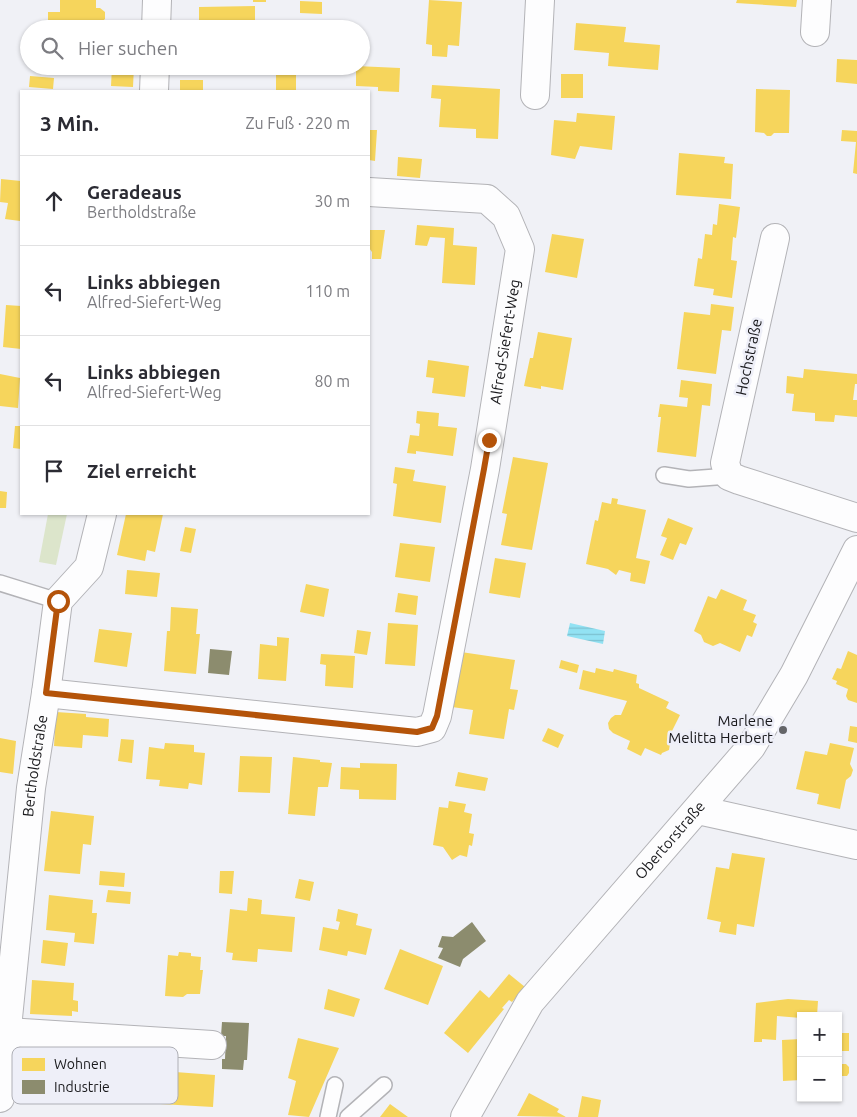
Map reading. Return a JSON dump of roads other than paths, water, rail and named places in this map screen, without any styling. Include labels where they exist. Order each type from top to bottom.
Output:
[{"type":"street","points":[[156,20],[157,0]]},
{"type":"street","points":[[535,95],[540,0]]},
{"type":"street","points":[[815,32],[817,0]]},
{"type":"street","points":[[154,90],[155,75]]},
{"type":"street","name":"Alfred-Siefert-Weg","points":[[46,693],[417,732],[432,728],[437,716],[484,469],[520,249],[506,216],[487,199],[370,192]]},
{"type":"street","name":"Hochstraße","points":[[729,476],[725,464],[775,238]]},
{"type":"street","points":[[729,476],[857,518]]},
{"type":"street","points":[[58,601],[89,567],[102,515]]},
{"type":"street","name":"Obertorstraße","points":[[465,1117],[530,1002],[751,747],[794,675],[857,550]]},
{"type":"street","name":"Bertholdstraße","points":[[0,1098],[31,788],[58,601]]},
{"type":"street","points":[[698,810],[857,845]]},
{"type":"street","points":[[7,1032],[212,1045]]},
{"type":"lane","points":[[664,475],[689,479],[729,476]]},
{"type":"lane","points":[[0,583],[58,601]]},
{"type":"lane","points":[[328,1117],[335,1085]]},
{"type":"lane","points":[[348,1117],[384,1085]]},
{"type":"water","points":[[570,623],[605,631],[603,644],[567,636]]},
{"type":"place","name":"Marlene Melitta Herbert","points":[[783,730]]}]
